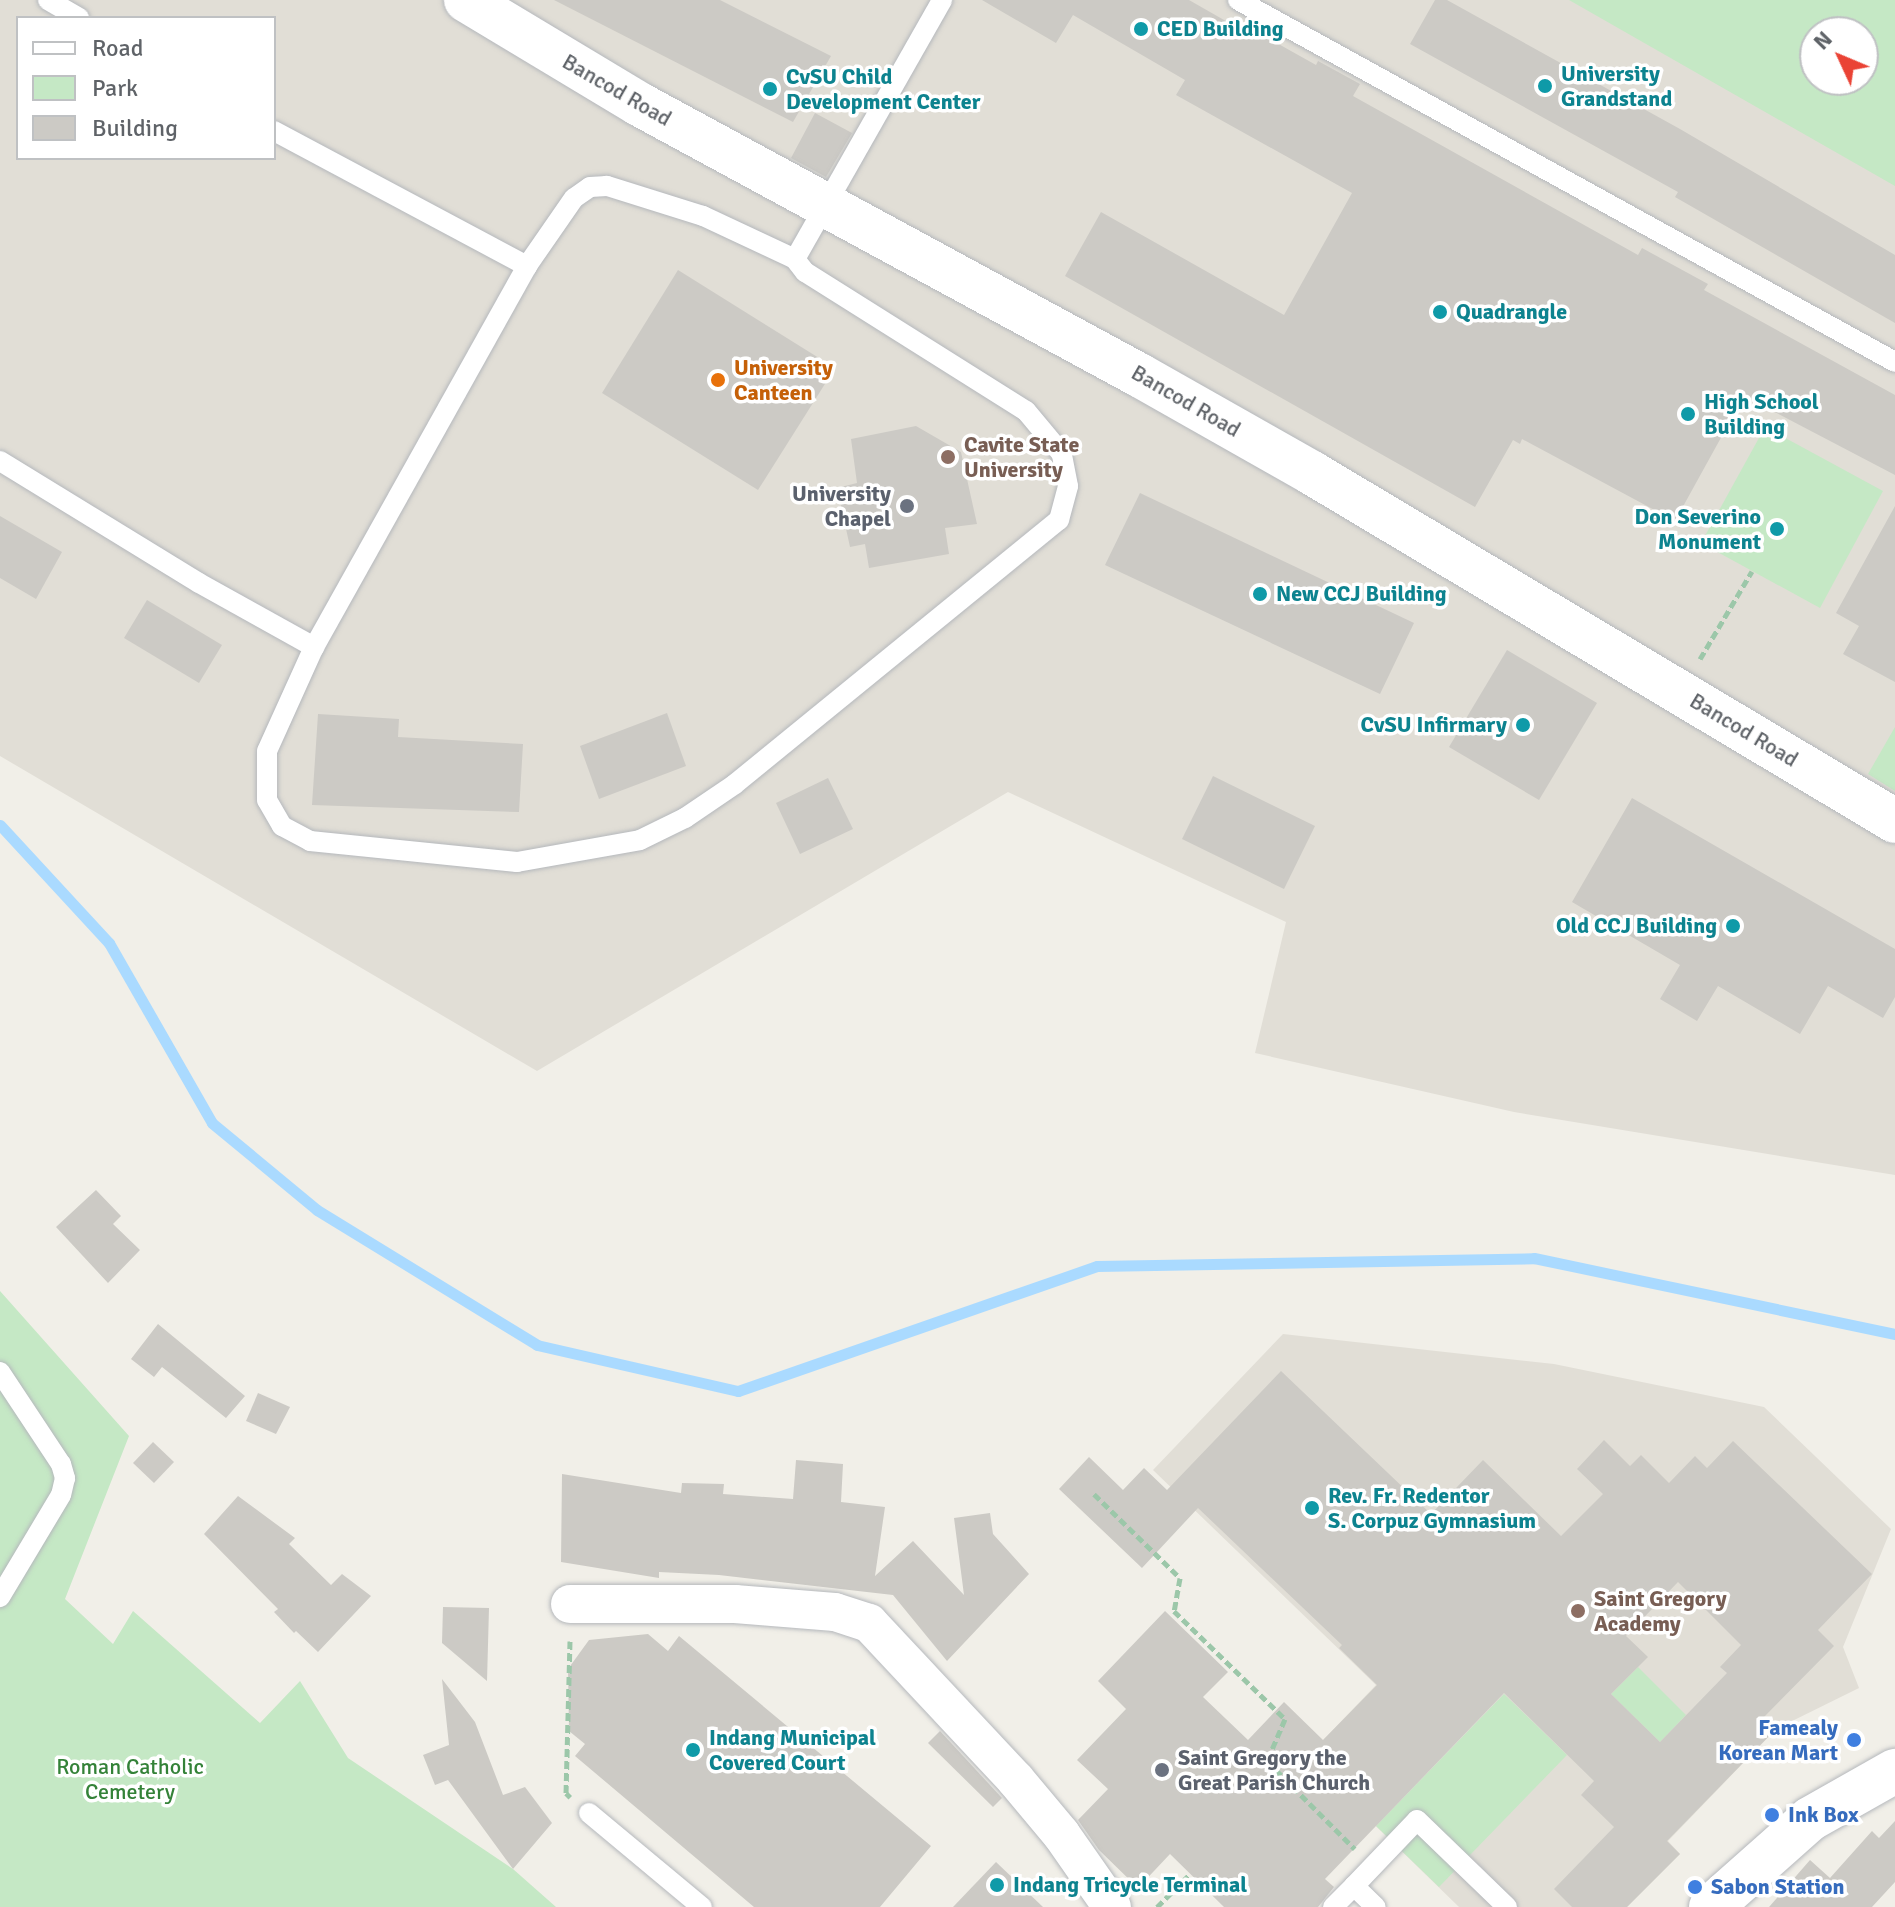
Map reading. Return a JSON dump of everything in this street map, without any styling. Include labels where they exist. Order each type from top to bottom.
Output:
[{"type":"street","name":"Bancod Road","points":[[466,0],[639,104],[1312,473],[1895,821]]},
{"type":"street","points":[[570,1604],[735,1604],[835,1612],[869,1623],[1015,1779],[1061,1834],[1112,1907]]},
{"type":"street","points":[[1711,1907],[1810,1819],[1895,1771]]},
{"type":"lane","points":[[48,0],[76,16]]},
{"type":"lane","points":[[795,259],[942,0]]},
{"type":"lane","points":[[1238,0],[1895,362]]},
{"type":"lane","points":[[276,132],[527,266]]},
{"type":"lane","points":[[607,186],[703,216],[795,259],[805,272],[1026,411],[1062,454],[1068,486],[1059,520],[735,784],[685,818],[640,840],[517,862],[310,841],[282,826],[267,800],[267,751],[314,647],[527,266],[574,198],[590,187],[607,186]]},
{"type":"lane","points":[[0,461],[199,583],[314,647]]},
{"type":"lane","points":[[0,1372],[61,1464],[65,1478],[61,1495],[0,1597]]},
{"type":"lane","points":[[589,1813],[702,1907]]},
{"type":"lane","points":[[1333,1907],[1417,1820],[1507,1907]]},
{"type":"lane","points":[[1354,1886],[1376,1907]]},
{"type":"path","points":[[1696,667],[1752,571]]},
{"type":"path","points":[[1094,1494],[1180,1578],[1174,1611],[1285,1719],[1267,1761],[1355,1848]]},
{"type":"path","points":[[570,1604],[566,1793],[589,1813]]},
{"type":"path","points":[[1157,1907],[1190,1874]]},
{"type":"shaded area","name":"Cavite State University","points":[[0,0],[1895,0],[1895,1175],[1514,1112],[1255,1053],[1286,922],[1008,792],[537,1071],[0,756]]},
{"type":"shaded area","name":"Saint Gregory Academy","points":[[1283,1334],[1554,1364],[1764,1407],[1891,1529],[1843,1647],[1859,1688],[1776,1729],[1668,1841],[1680,1854],[1627,1907],[1459,1907],[1306,1758],[1376,1685],[1153,1470]]},
{"type":"green space","points":[[1569,0],[1895,0],[1895,186]]},
{"type":"green space","points":[[1765,427],[1883,491],[1820,608],[1701,543]]},
{"type":"green space","points":[[1895,727],[1895,791],[1868,774]]},
{"type":"green space","name":"Roman Catholic Cemetery","points":[[0,1291],[129,1436],[65,1599],[113,1644],[133,1611],[260,1723],[300,1681],[348,1758],[513,1869],[556,1907],[0,1907]]},
{"type":"green space","points":[[1638,1667],[1686,1715],[1660,1742],[1611,1694]]},
{"type":"green space","points":[[1504,1694],[1567,1755],[1439,1887],[1376,1826]]},
{"type":"building","name":"CvSU Child Development Center","points":[[554,0],[720,0],[831,56],[793,122]]},
{"type":"building","points":[[982,0],[1189,0],[1231,24],[1234,19],[1316,65],[1318,61],[1360,84],[1353,96],[1638,255],[1642,248],[1708,284],[1704,290],[1895,395],[1895,475],[1744,396],[1675,521],[1522,439],[1520,444],[1513,440],[1475,507],[1065,276],[1101,212],[1284,315],[1352,193],[1176,95],[1185,80],[1073,15],[1056,43]]},
{"type":"building","points":[[1435,0],[1447,0],[1680,129],[1895,255],[1895,323],[1675,197],[1678,192],[1410,44]]},
{"type":"building","points":[[815,113],[852,133],[826,177],[791,158]]},
{"type":"building","name":"University Canteen","points":[[678,270],[835,368],[758,490],[602,393]]},
{"type":"building","name":"University Chapel","points":[[916,426],[961,452],[977,524],[945,528],[949,554],[869,568],[865,544],[850,547],[837,488],[857,483],[851,439]]},
{"type":"building","name":"New CCJ Building","points":[[1140,493],[1414,623],[1380,694],[1105,565]]},
{"type":"building","points":[[1895,506],[1895,682],[1843,654],[1859,626],[1836,613]]},
{"type":"building","points":[[0,516],[62,552],[36,599],[0,578]]},
{"type":"building","points":[[147,600],[222,645],[199,683],[124,638]]},
{"type":"building","name":"CvSU Infirmary","points":[[1507,650],[1597,703],[1539,800],[1449,747]]},
{"type":"building","points":[[667,713],[686,766],[599,799],[580,746]]},
{"type":"building","points":[[318,714],[399,719],[398,737],[523,744],[519,812],[312,805]]},
{"type":"building","points":[[1213,776],[1315,826],[1284,889],[1182,839]]},
{"type":"building","points":[[828,778],[853,829],[800,854],[776,803]]},
{"type":"building","name":"Old CCJ Building","points":[[1632,798],[1895,949],[1895,997],[1883,1018],[1828,986],[1800,1034],[1718,986],[1697,1021],[1660,999],[1680,965],[1572,902]]},
{"type":"building","points":[[96,1190],[121,1216],[113,1224],[140,1250],[108,1283],[56,1227]]},
{"type":"building","points":[[158,1324],[245,1396],[226,1418],[162,1367],[154,1377],[131,1359]]},
{"type":"building","name":"Saint Gregory Academy","points":[[1281,1371],[1431,1514],[1483,1460],[1561,1536],[1603,1494],[1577,1469],[1604,1440],[1630,1466],[1641,1455],[1669,1483],[1695,1456],[1707,1468],[1733,1441],[1872,1574],[1818,1630],[1834,1646],[1764,1717],[1776,1729],[1667,1841],[1680,1854],[1627,1907],[1572,1907],[1554,1889],[1614,1827],[1581,1795],[1594,1781],[1504,1693],[1325,1879],[1334,1887],[1318,1907],[1224,1907],[1170,1854],[1138,1888],[1099,1850],[1078,1820],[1108,1789],[1077,1760],[1126,1709],[1098,1681],[1165,1611],[1228,1672],[1203,1697],[1248,1740],[1284,1702],[1323,1740],[1377,1685],[1339,1648],[1342,1645],[1198,1508],[1142,1568],[1059,1489],[1089,1457],[1123,1490],[1144,1468],[1167,1490]],"holes":[[[1678,1582],[1741,1645],[1720,1667],[1727,1673],[1660,1742],[1611,1694],[1648,1657],[1626,1636]]]},
{"type":"building","points":[[258,1393],[290,1407],[276,1434],[246,1421]]},
{"type":"building","points":[[153,1442],[174,1462],[154,1483],[133,1463]]},
{"type":"building","points":[[796,1460],[843,1464],[841,1502],[885,1507],[875,1576],[913,1541],[964,1595],[954,1518],[990,1513],[993,1534],[1029,1574],[947,1661],[893,1595],[719,1575],[659,1572],[659,1578],[561,1562],[562,1474],[681,1493],[682,1483],[724,1484],[723,1494],[793,1499]]},
{"type":"building","points":[[238,1496],[295,1538],[289,1544],[331,1585],[342,1574],[371,1596],[318,1652],[296,1631],[294,1633],[274,1612],[278,1609],[204,1534]]},
{"type":"building","points":[[443,1607],[489,1608],[487,1681],[442,1643]]},
{"type":"building","name":"Indang Municipal Covered Court","points":[[648,1634],[668,1651],[679,1636],[931,1846],[880,1907],[754,1907],[575,1756],[585,1744],[569,1731],[568,1669],[589,1640]]},
{"type":"building","points":[[442,1679],[475,1722],[503,1795],[525,1787],[552,1823],[513,1869],[448,1780],[435,1785],[423,1755],[449,1745]]},
{"type":"building","points":[[940,1731],[1002,1798],[993,1807],[928,1743]]},
{"type":"building","points":[[1895,1821],[1895,1882],[1872,1907],[1769,1907],[1810,1860],[1830,1878],[1872,1831],[1879,1838]]},
{"type":"building","name":"Indang Tricycle Terminal","points":[[996,1862],[1043,1907],[953,1907]]},
{"type":"waterway","points":[[0,825],[109,943],[212,1123],[317,1210],[537,1345],[738,1391],[1097,1266],[1534,1258],[1895,1334]]},
{"type":"place","name":"CED Building","points":[[1141,29]]},
{"type":"place","name":"University Grandstand","points":[[1545,86]]},
{"type":"place","name":"CvSU Child Development Center","points":[[770,89]]},
{"type":"place","name":"Quadrangle","points":[[1440,312]]},
{"type":"place","name":"University Canteen","points":[[718,380]]},
{"type":"place","name":"High School Building","points":[[1688,414]]},
{"type":"place","name":"Cavite State University","points":[[948,457]]},
{"type":"place","name":"University Chapel","points":[[907,506]]},
{"type":"place","name":"Don Severino Monument","points":[[1777,529]]},
{"type":"place","name":"New CCJ Building","points":[[1260,594]]},
{"type":"place","name":"CvSU Infirmary","points":[[1523,725]]},
{"type":"place","name":"Old CCJ Building","points":[[1733,926]]},
{"type":"place","name":"Rev. Fr. Redentor S. Corpuz Gymnasium","points":[[1312,1508]]},
{"type":"place","name":"Saint Gregory Academy","points":[[1578,1611]]},
{"type":"place","name":"Famealy Korean Mart","points":[[1854,1740]]},
{"type":"place","name":"Indang Municipal Covered Court","points":[[693,1750]]},
{"type":"place","name":"Saint Gregory the Great Parish Church","points":[[1162,1770]]},
{"type":"place","name":"Ink Box","points":[[1772,1815]]},
{"type":"place","name":"Indang Tricycle Terminal","points":[[997,1885]]},
{"type":"place","name":"Sabon Station","points":[[1695,1887]]}]
